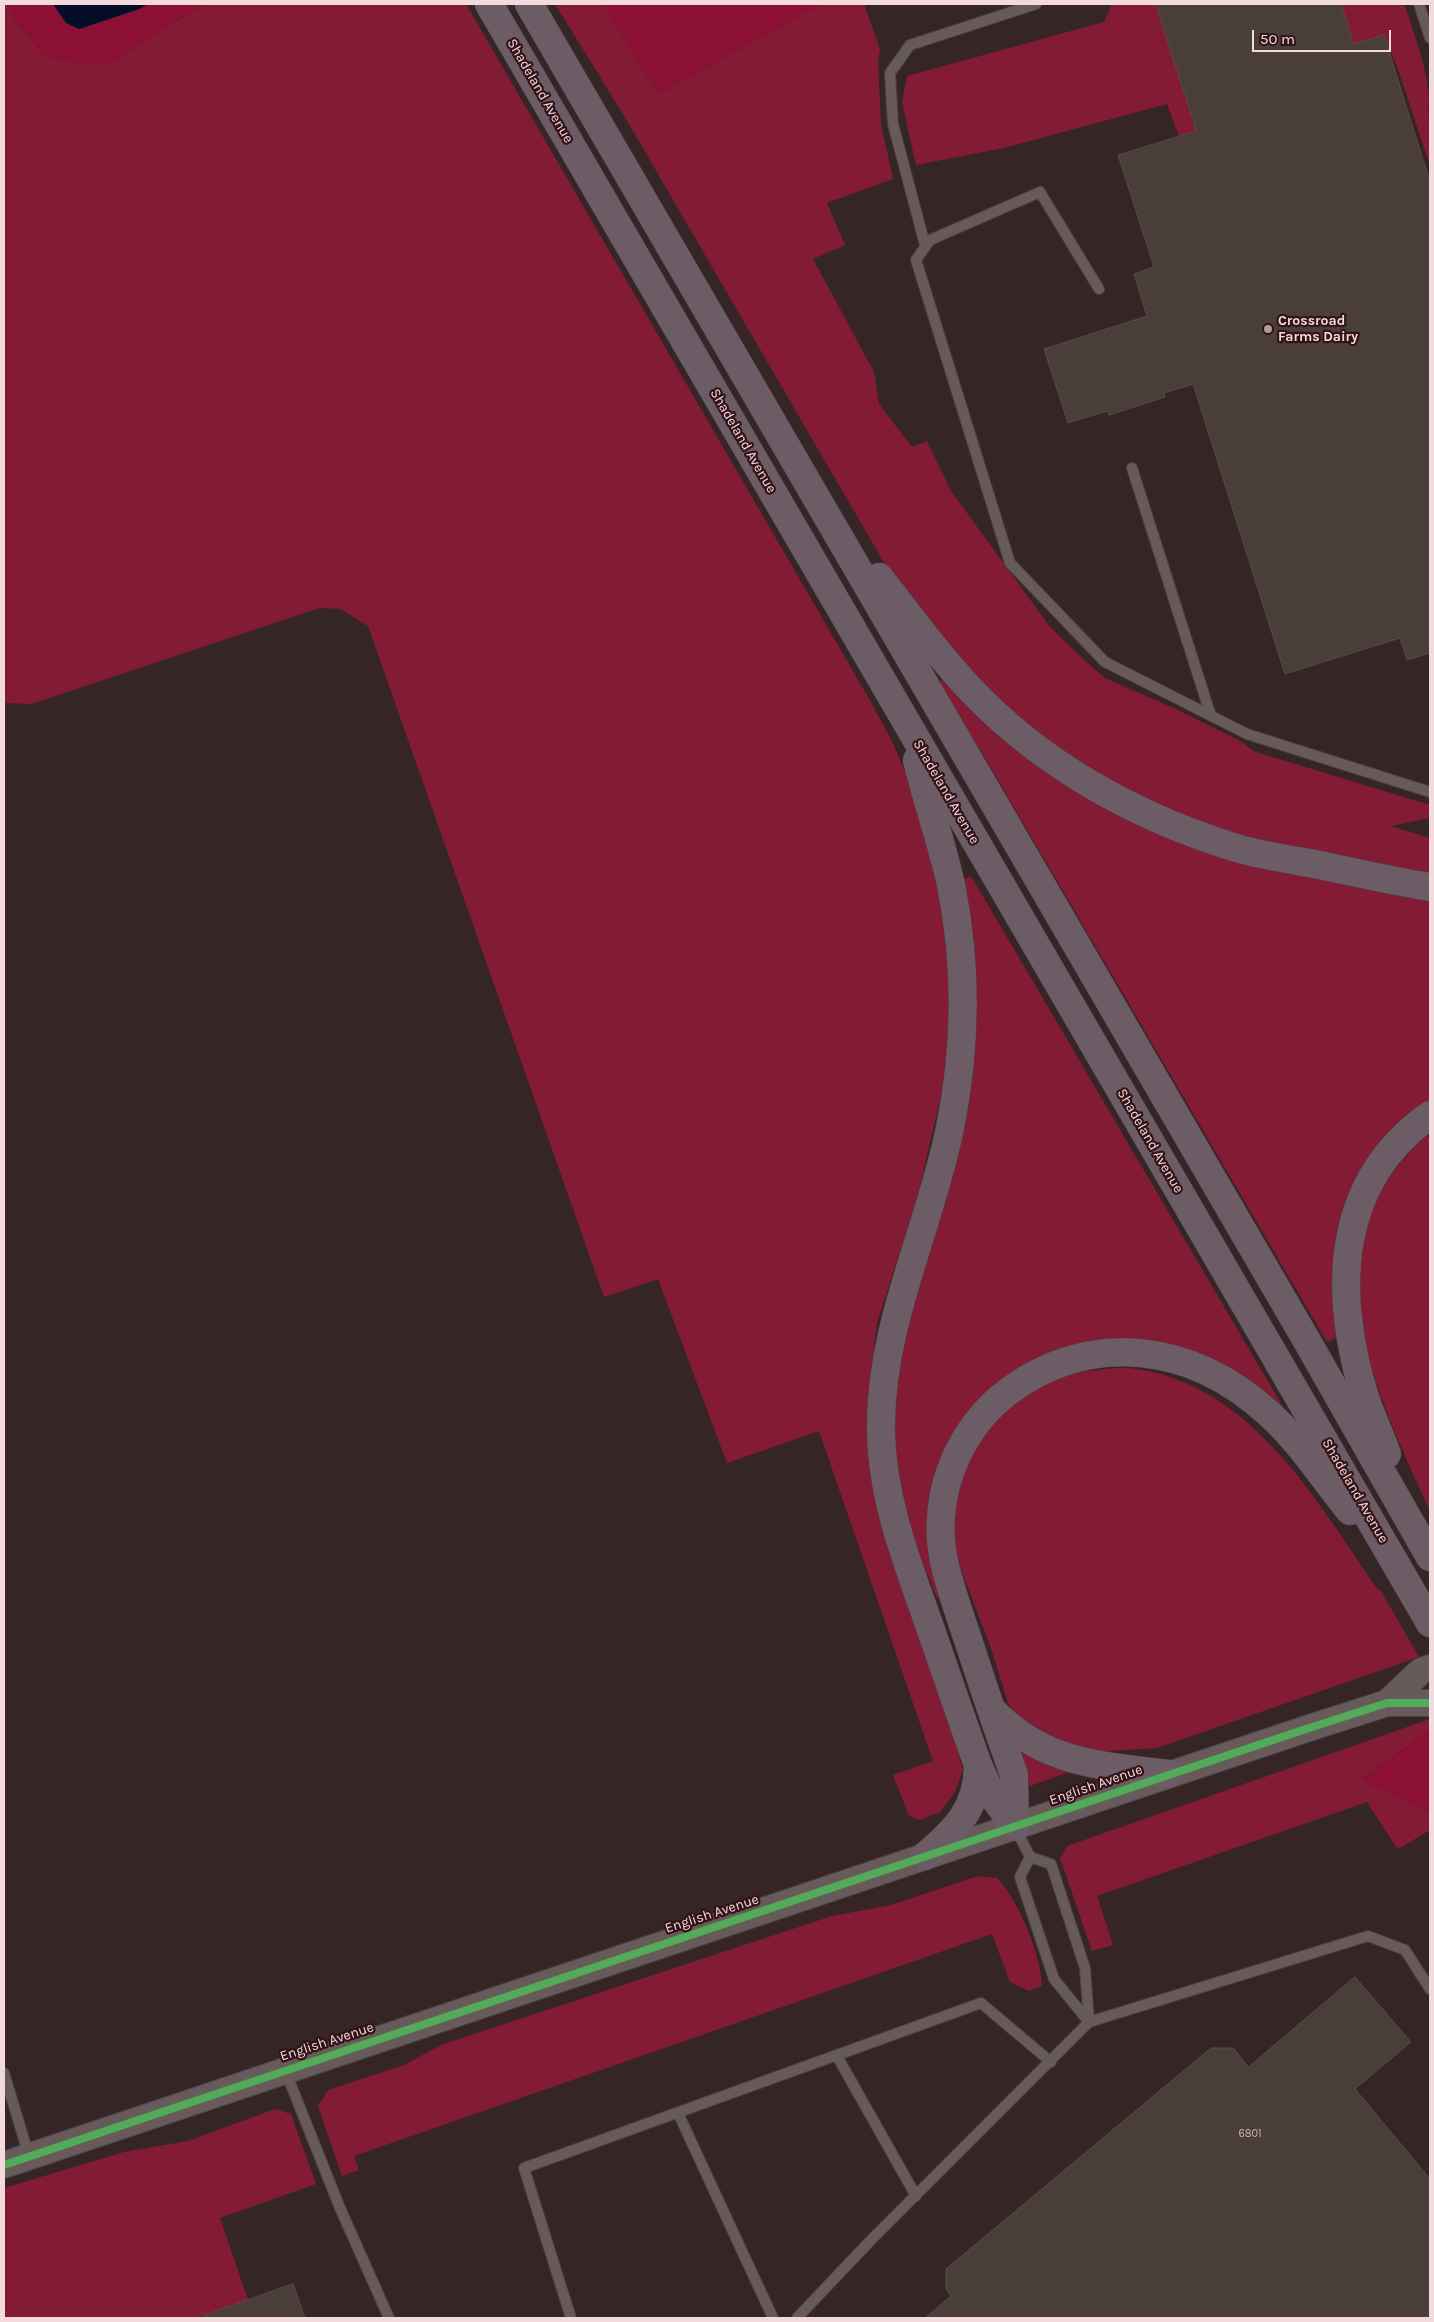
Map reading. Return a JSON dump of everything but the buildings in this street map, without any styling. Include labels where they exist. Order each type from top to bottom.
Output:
[{"type":"highway","name":"Shadeland Avenue","points":[[489,4],[1406,1578]]},
{"type":"highway","points":[[529,4],[1297,1323],[1426,1550]]},
{"type":"highway","points":[[819,502],[941,656],[970,689],[1027,740],[1083,780],[1159,820],[1232,847],[1430,887]]},
{"type":"highway","points":[[911,731],[923,786],[943,850],[954,901],[961,968],[961,1036],[956,1088],[949,1130],[888,1350],[883,1384],[881,1435],[886,1485],[896,1528],[978,1765],[990,1792],[1015,1826]]},
{"type":"highway","points":[[1426,1550],[1365,1396],[1354,1348],[1345,1281],[1346,1253],[1353,1224],[1373,1177],[1399,1141],[1430,1115]]},
{"type":"highway","points":[[1015,1826],[1014,1775],[945,1568],[941,1543],[943,1501],[955,1460],[976,1422],[1000,1398],[1022,1382],[1063,1361],[1115,1351],[1153,1354],[1192,1366],[1237,1390],[1268,1412],[1286,1431],[1406,1578],[1428,1620]]},
{"type":"highway","points":[[991,1708],[1023,1737],[1070,1760],[1168,1774]]},
{"type":"highway","points":[[925,1856],[961,1822],[978,1782],[978,1765]]},
{"type":"street","name":"English Avenue","points":[[1387,1704],[1421,1672],[1430,1668]]},
{"type":"street","name":"English Avenue","points":[[4,2164],[1168,1774],[1387,1704],[1430,1703]]},
{"type":"lane","points":[[925,245],[893,124],[890,73],[910,45],[1036,4]]},
{"type":"lane","points":[[1419,4],[1430,38]]},
{"type":"lane","points":[[1099,289],[1040,192],[940,235],[925,245],[916,260],[1010,562],[1105,662],[1247,734],[1430,792]]},
{"type":"lane","points":[[1132,468],[1210,716]]},
{"type":"lane","points":[[1015,1826],[1030,1857],[1051,1864],[1085,1968],[1089,2022]]},
{"type":"lane","points":[[1030,1857],[1020,1877],[1054,1979],[1089,2022]]},
{"type":"lane","points":[[797,2318],[1089,2022],[1368,1936],[1404,1950],[1430,1989]]},
{"type":"lane","points":[[571,2318],[524,2168],[981,2004],[1051,2062]]},
{"type":"lane","points":[[837,2056],[916,2196]]},
{"type":"lane","points":[[285,2070],[340,2208],[389,2318]]},
{"type":"lane","points":[[4,2073],[29,2156]]},
{"type":"lane","points":[[678,2113],[773,2318]]},
{"type":"shaded area","points":[[4,4],[7,4],[17,23],[43,54],[77,64],[107,64],[204,4],[466,4],[892,741],[909,781],[941,888],[948,942],[949,1043],[941,1095],[918,1195],[877,1323],[869,1391],[949,1721],[963,1770],[955,1792],[940,1812],[920,1820],[909,1816],[893,1775],[933,1761],[819,1431],[727,1463],[658,1279],[604,1297],[368,626],[341,609],[319,608],[31,704],[4,703]]},
{"type":"shaded area","points":[[7,4],[53,4],[66,22],[80,29],[139,9],[148,4],[204,4],[107,64],[77,64],[43,54],[17,23]]},
{"type":"shaded area","points":[[555,4],[604,4],[658,94],[820,4],[864,4],[880,49],[878,61],[881,124],[893,179],[827,203],[845,245],[813,259],[874,372],[879,404],[912,447],[927,441],[951,491],[1050,627],[1105,678],[1178,710],[1242,742],[1253,751],[1430,805],[1430,818],[1391,826],[1430,838],[1430,874],[1256,841],[1163,810],[1070,759],[980,683],[893,578],[623,114]]},
{"type":"shaded area","points":[[604,4],[820,4],[658,94]]},
{"type":"shaded area","points":[[1112,4],[1156,4],[1196,131],[1179,136],[1167,104],[1004,148],[916,165],[902,102],[907,76],[1104,22]]},
{"type":"shaded area","points":[[1341,4],[1404,4],[1422,58],[1428,88],[1430,166],[1399,72],[1384,35],[1354,44]]},
{"type":"shaded area","points":[[948,676],[1138,820],[1430,895],[1430,1103],[1404,1120],[1371,1154],[1348,1200],[1339,1336],[1327,1342],[978,746],[972,749],[936,684]]},
{"type":"shaded area","points":[[971,876],[1283,1407],[1275,1411],[1246,1383],[1086,1343],[1067,1347],[1047,1355],[964,1421],[942,1596],[937,1598],[899,1503],[890,1388],[940,1189],[960,881]]},
{"type":"shaded area","points":[[1430,1134],[1430,1511],[1395,1432],[1366,1348],[1359,1305],[1359,1262],[1368,1221],[1387,1181],[1406,1156]]},
{"type":"shaded area","points":[[1087,1365],[1088,1371],[1129,1368],[1172,1377],[1210,1395],[1244,1419],[1274,1449],[1328,1517],[1376,1587],[1381,1591],[1419,1657],[1157,1748],[1092,1752],[1063,1746],[1018,1718],[1008,1703],[992,1651],[963,1575],[957,1554],[954,1529],[954,1503],[960,1481],[971,1455],[989,1427],[1013,1403],[1033,1389]]},
{"type":"shaded area","points":[[1430,1719],[1430,1731],[1361,1779],[1430,1813],[1430,1830],[1400,1848],[1396,1847],[1367,1802],[1097,1896],[1113,1945],[1092,1951],[1060,1858],[1067,1846]]},
{"type":"shaded area","points":[[1430,1731],[1430,1813],[1361,1779]]},
{"type":"shaded area","points":[[1016,1744],[1077,1769],[1030,1786]]},
{"type":"shaded area","points":[[978,1876],[997,1878],[1013,1900],[1033,1944],[1041,1973],[1042,1986],[1029,1991],[1010,1982],[992,1934],[354,2156],[359,2170],[342,2176],[318,2106],[328,2090],[404,2065],[441,2045],[832,1916],[891,1905]]},
{"type":"shaded area","points":[[275,2109],[291,2114],[316,2184],[220,2218],[248,2300],[197,2318],[4,2318],[4,2188],[124,2152],[188,2141]]},
{"type":"water","points":[[53,4],[148,4],[139,9],[79,29],[66,23]]},
{"type":"cycle path","points":[[4,2165],[1306,1729],[1387,1703],[1430,1703]]},
{"type":"place","name":"Crossroad Farms Dairy","points":[[1268,329]]}]
